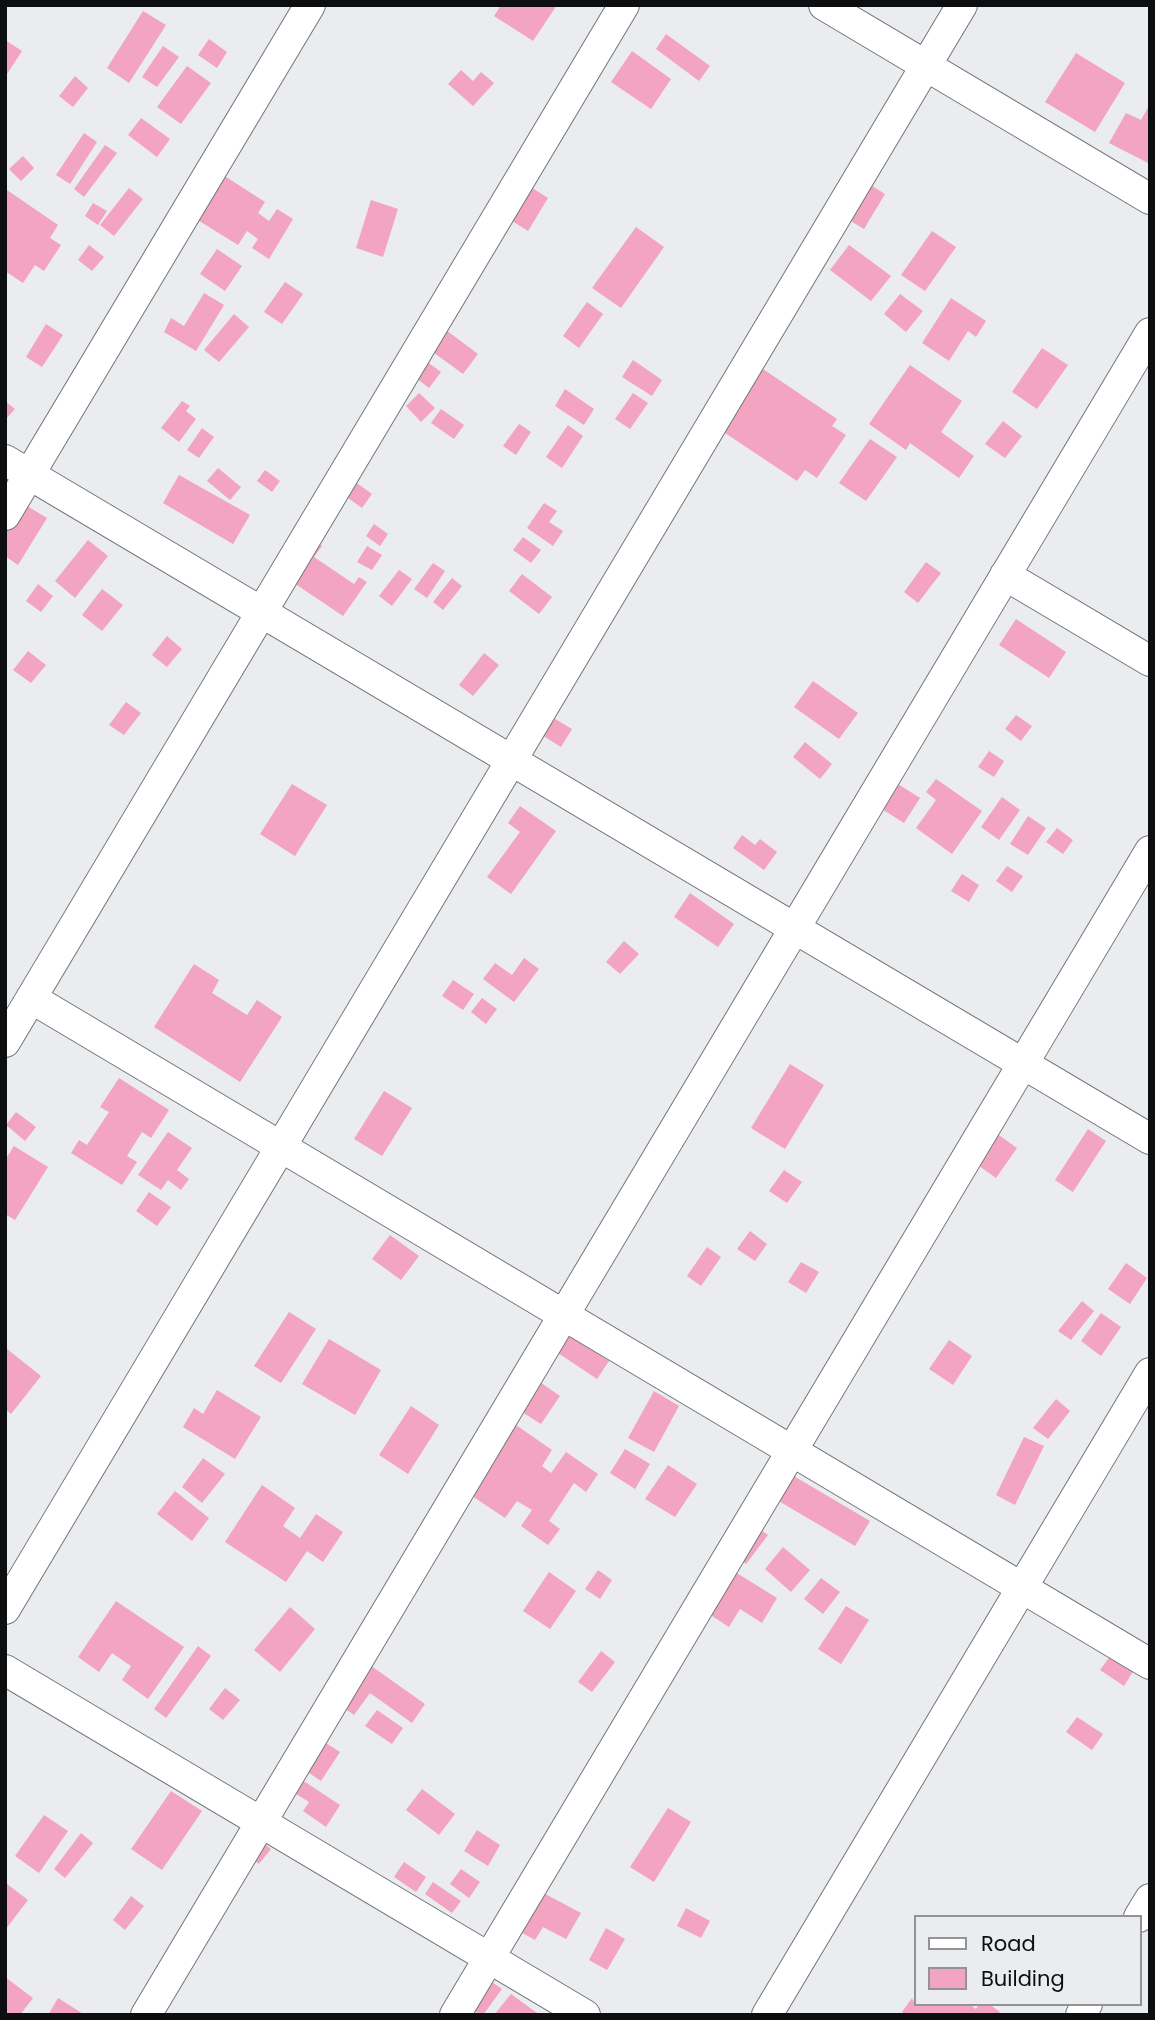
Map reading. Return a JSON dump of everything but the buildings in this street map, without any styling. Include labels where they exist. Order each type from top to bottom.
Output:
[{"type":"street","points":[[5,515],[18,467],[310,5]]},
{"type":"street","points":[[6,1039],[624,5]]},
{"type":"street","points":[[824,5],[1150,199]]},
{"type":"street","points":[[5,1609],[962,5]]},
{"type":"street","points":[[146,2015],[1150,333]]},
{"type":"street","points":[[18,467],[1150,1139]]},
{"type":"street","points":[[1005,575],[1150,661]]},
{"type":"street","points":[[455,2015],[1150,851]]},
{"type":"street","points":[[31,998],[1150,1664]]},
{"type":"street","points":[[766,2015],[1150,1373]]},
{"type":"street","points":[[5,1670],[585,2015]]},
{"type":"street","points":[[1140,1915],[1150,1899]]}]
